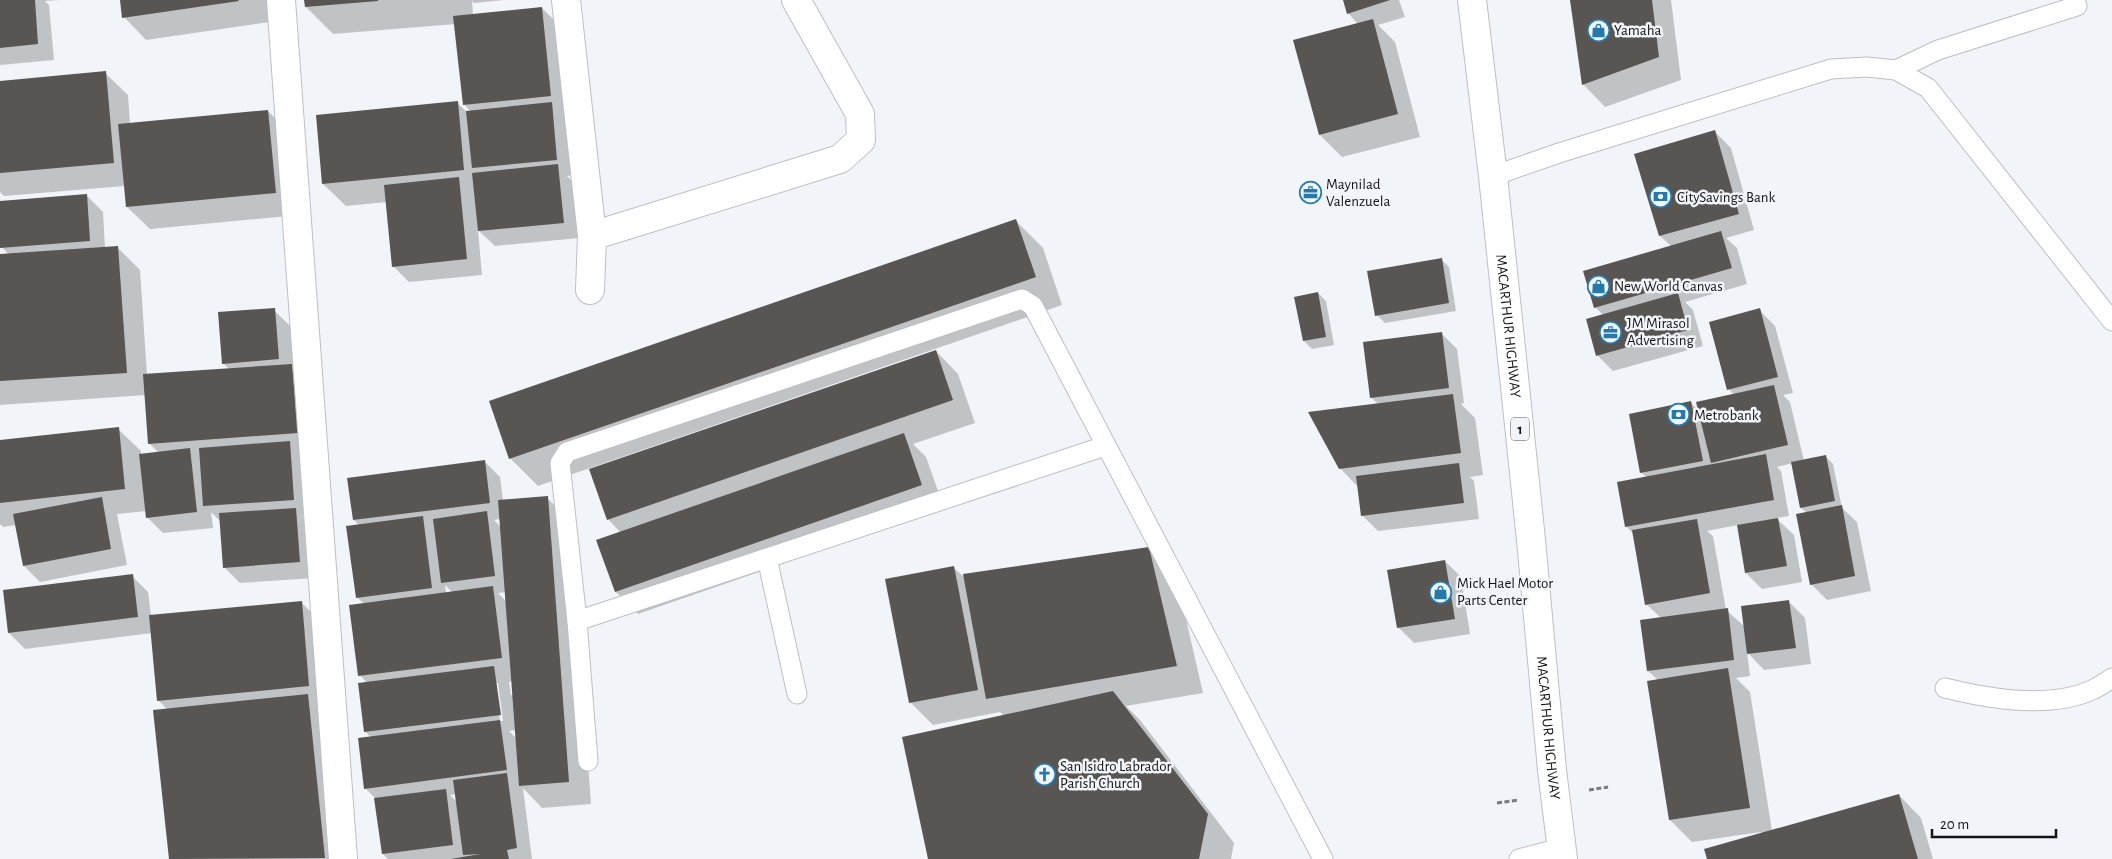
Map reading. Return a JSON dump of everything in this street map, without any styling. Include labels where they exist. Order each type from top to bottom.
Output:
[{"type":"main road","points":[[281,0],[343,859]]},
{"type":"main road","points":[[566,0],[592,236],[590,290]]},
{"type":"main road","points":[[592,236],[840,158],[861,140],[860,114],[796,0]]},
{"type":"main road","name":"MACARTHUR HIGHWAY","points":[[1472,0],[1493,176],[1562,854]]},
{"type":"lane","points":[[1896,70],[1938,50],[2077,6]]},
{"type":"lane","points":[[1493,176],[1560,153],[1831,69],[1867,67],[1896,70],[1928,88],[2112,321]]},
{"type":"lane","points":[[588,760],[577,621],[560,463],[568,452],[1022,299],[1033,306],[1323,859]]},
{"type":"lane","points":[[577,621],[1105,446]]},
{"type":"lane","points":[[767,558],[797,694]]},
{"type":"lane","points":[[1945,688],[1971,694],[2035,700],[2058,699],[2092,690],[2112,678]]},
{"type":"lane","points":[[1519,859],[1562,854]]},
{"type":"building","points":[[0,0],[35,0],[38,44],[0,48]]},
{"type":"building","points":[[120,0],[238,0],[239,1],[122,18]]},
{"type":"building","points":[[304,0],[378,0],[378,1],[305,7]]},
{"type":"building","points":[[1343,0],[1390,0],[1347,14]]},
{"type":"building","points":[[1570,0],[1652,0],[1659,57],[1582,85]]},
{"type":"building","points":[[542,7],[551,96],[463,105],[453,16]]},
{"type":"building","points":[[1373,19],[1398,114],[1319,135],[1293,40]]},
{"type":"building","points":[[106,71],[114,163],[0,173],[0,81]]},
{"type":"building","points":[[458,101],[464,170],[322,184],[316,115]]},
{"type":"building","points":[[552,102],[557,160],[472,168],[466,111]]},
{"type":"building","points":[[268,110],[276,193],[126,207],[118,124]]},
{"type":"building","points":[[1715,130],[1739,214],[1659,236],[1634,154]]},
{"type":"building","points":[[558,164],[564,223],[478,231],[472,173]]},
{"type":"building","points":[[459,177],[467,259],[392,267],[384,185]]},
{"type":"building","points":[[87,194],[90,241],[0,248],[0,201]]},
{"type":"building","points":[[1016,219],[1036,277],[509,459],[489,401]]},
{"type":"building","points":[[1721,231],[1732,268],[1594,308],[1583,271]]},
{"type":"building","points":[[118,246],[127,373],[0,381],[0,254]]},
{"type":"building","points":[[1442,258],[1449,303],[1375,316],[1367,271]]},
{"type":"building","points":[[1318,292],[1326,337],[1303,341],[1294,297]]},
{"type":"building","points":[[1678,293],[1688,330],[1596,356],[1586,319]]},
{"type":"building","points":[[275,308],[279,359],[222,364],[218,312]]},
{"type":"building","points":[[1760,308],[1778,377],[1727,390],[1709,322]]},
{"type":"building","points":[[1442,332],[1449,388],[1370,398],[1363,342]]},
{"type":"building","points":[[936,350],[953,400],[607,520],[589,469]]},
{"type":"building","points":[[292,364],[298,433],[148,444],[143,374]]},
{"type":"building","points":[[1774,385],[1788,445],[1711,463],[1696,402]]},
{"type":"building","points":[[1453,394],[1461,453],[1339,469],[1308,412]]},
{"type":"building","points":[[1691,401],[1703,461],[1640,473],[1629,414]]},
{"type":"building","points":[[119,427],[125,489],[0,503],[0,440]]},
{"type":"building","points":[[904,433],[922,485],[615,592],[596,540]]},
{"type":"building","points":[[290,441],[294,500],[203,506],[199,448]]},
{"type":"building","points":[[190,448],[197,512],[146,518],[139,454]]},
{"type":"building","points":[[1766,454],[1774,500],[1625,527],[1617,482]]},
{"type":"building","points":[[1826,455],[1835,501],[1800,508],[1791,462]]},
{"type":"building","points":[[485,460],[490,503],[353,520],[347,478]]},
{"type":"building","points":[[1459,463],[1464,503],[1361,516],[1356,476]]},
{"type":"building","points":[[548,496],[569,782],[519,786],[498,500]]},
{"type":"building","points":[[102,497],[111,549],[23,566],[13,514]]},
{"type":"building","points":[[1842,505],[1855,576],[1810,585],[1796,514]]},
{"type":"building","points":[[296,508],[300,562],[223,568],[219,513]]},
{"type":"building","points":[[487,511],[495,576],[441,583],[433,519]]},
{"type":"building","points":[[423,516],[432,588],[356,598],[346,526]]},
{"type":"building","points":[[1778,518],[1787,566],[1745,573],[1737,525]]},
{"type":"building","points":[[1697,519],[1710,593],[1645,605],[1632,530]]},
{"type":"building","points":[[1149,547],[1177,666],[986,699],[963,574]]},
{"type":"building","points":[[1445,560],[1455,619],[1397,628],[1387,570]]},
{"type":"building","points":[[954,566],[978,690],[909,703],[885,579]]},
{"type":"building","points":[[133,574],[138,617],[8,633],[3,590]]},
{"type":"building","points":[[493,586],[502,658],[358,676],[349,605]]},
{"type":"building","points":[[1789,600],[1796,648],[1747,654],[1741,606]]},
{"type":"building","points":[[302,601],[309,686],[157,701],[149,615]]},
{"type":"building","points":[[1728,608],[1734,660],[1647,671],[1640,620]]},
{"type":"building","points":[[494,666],[501,715],[364,732],[358,683]]},
{"type":"building","points":[[1728,668],[1750,808],[1669,820],[1647,681]]},
{"type":"building","name":"San Isidro Labrador Parish Church","points":[[1113,691],[1208,814],[1199,859],[928,859],[902,737]]},
{"type":"building","points":[[308,694],[325,858],[169,859],[153,710]]},
{"type":"building","points":[[500,720],[507,770],[364,789],[358,738]]},
{"type":"building","points":[[507,773],[517,848],[507,850],[509,859],[451,859],[480,854],[463,855],[453,780]]},
{"type":"building","points":[[446,789],[453,845],[382,854],[374,798]]},
{"type":"building","points":[[1899,794],[1918,859],[1707,859],[1704,849]]},
{"type":"place","name":"Yamaha","points":[[1598,30]]},
{"type":"place","name":"Maynilad Valenzuela","points":[[1310,193]]},
{"type":"place","name":"CitySavings Bank","points":[[1661,197]]},
{"type":"place","name":"New World Canvas","points":[[1598,286]]},
{"type":"place","name":"JM Mirasol Advertising","points":[[1611,332]]},
{"type":"place","name":"Metrobank","points":[[1678,415]]},
{"type":"place","name":"Mick Hael Motor Parts Center","points":[[1441,592]]},
{"type":"place","name":"San Isidro Labrador Parish Church","points":[[1044,775]]}]
